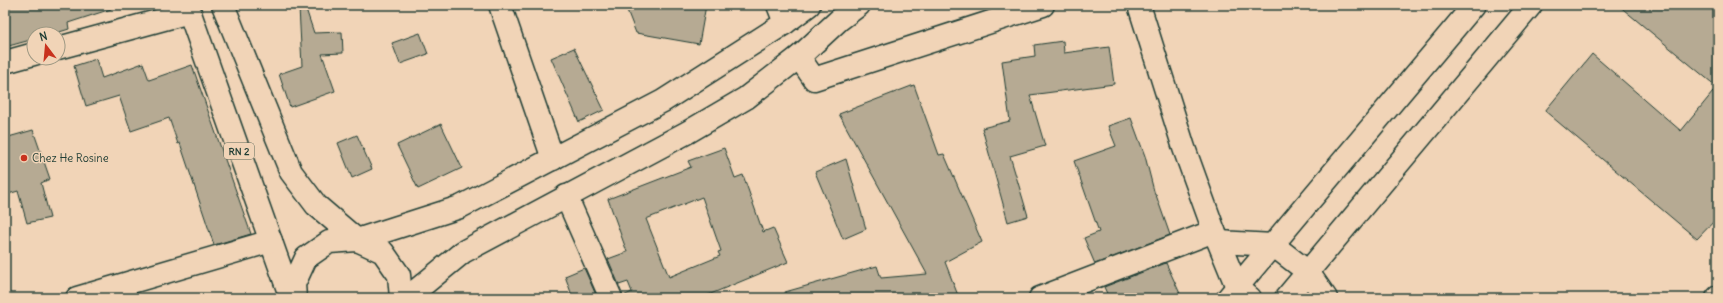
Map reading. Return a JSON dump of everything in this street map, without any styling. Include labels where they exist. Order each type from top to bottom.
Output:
[{"type":"street","points":[[223,5],[292,172],[316,205],[357,240],[383,252],[399,275],[401,298]]},
{"type":"street","points":[[500,5],[553,159]]},
{"type":"street","points":[[295,298],[294,284],[306,258],[329,242],[357,240],[460,207],[663,101],[782,14],[809,5]]},
{"type":"street","points":[[407,298],[463,252],[688,132],[746,98],[799,57],[839,20],[858,5]]},
{"type":"street","points":[[799,57],[814,79],[1043,5]]},
{"type":"street","points":[[1139,5],[1184,148],[1239,294]]},
{"type":"street","points":[[1239,294],[1273,245],[1474,5]]},
{"type":"street","points":[[1286,298],[1531,5]]},
{"type":"street","points":[[66,46],[189,8]]},
{"type":"street","name":"RN 2","points":[[189,8],[291,298]]},
{"type":"street","points":[[5,62],[26,56]]},
{"type":"street","points":[[566,196],[611,298]]},
{"type":"street","points":[[1040,298],[1216,236],[1273,245],[1308,272],[1326,298]]},
{"type":"street","points":[[77,298],[271,241]]},
{"type":"building","points":[[5,5],[111,5],[111,9],[68,23],[69,29],[66,30],[66,26],[26,26],[26,41],[5,47]]},
{"type":"building","points":[[625,5],[706,5],[699,44],[636,33]]},
{"type":"building","points":[[1618,5],[1718,5],[1718,217],[1697,239],[1545,111],[1592,54],[1681,131],[1717,87]]},
{"type":"building","points":[[305,6],[314,33],[342,32],[343,53],[322,54],[335,91],[290,107],[279,74],[302,66],[299,7]]},
{"type":"building","points":[[420,33],[428,54],[400,64],[392,43]]},
{"type":"building","points":[[1063,41],[1064,53],[1109,47],[1114,84],[1030,95],[1045,146],[1010,156],[1028,216],[1008,222],[982,128],[1010,121],[1002,61],[1035,56],[1034,45]]},
{"type":"building","points":[[574,48],[604,110],[579,122],[551,58]]},
{"type":"building","points":[[96,59],[102,78],[143,63],[149,80],[192,65],[251,234],[214,245],[180,143],[178,144],[169,118],[131,131],[119,96],[86,106],[74,66]]},
{"type":"building","points":[[914,85],[939,155],[944,154],[982,242],[945,262],[959,298],[786,298],[785,292],[877,266],[881,278],[927,274],[839,114]]},
{"type":"building","points":[[1131,118],[1145,156],[1155,195],[1170,235],[1095,264],[1084,238],[1099,232],[1074,161],[1116,146],[1108,126]]},
{"type":"building","points":[[441,124],[462,168],[418,189],[397,145]]},
{"type":"building","name":"Chez He Rosine","points":[[33,130],[50,179],[41,183],[50,218],[27,223],[18,191],[5,195],[5,138]]},
{"type":"building","points":[[357,135],[372,169],[352,178],[338,143]]},
{"type":"building","points":[[724,148],[735,178],[743,175],[763,232],[773,228],[788,262],[701,298],[623,298],[623,296],[632,292],[628,282],[619,285],[608,259],[627,252],[608,199],[691,167],[688,161]],"holes":[[[702,197],[721,251],[718,252],[720,256],[669,277],[646,219]]]},
{"type":"building","points":[[846,159],[866,229],[843,239],[815,172]]},
{"type":"building","points":[[1166,263],[1182,298],[1109,298],[1104,287]]},
{"type":"building","points":[[584,268],[596,295],[588,298],[573,298],[565,276]]},
{"type":"place","name":"Chez He Rosine","points":[[24,158]]}]
